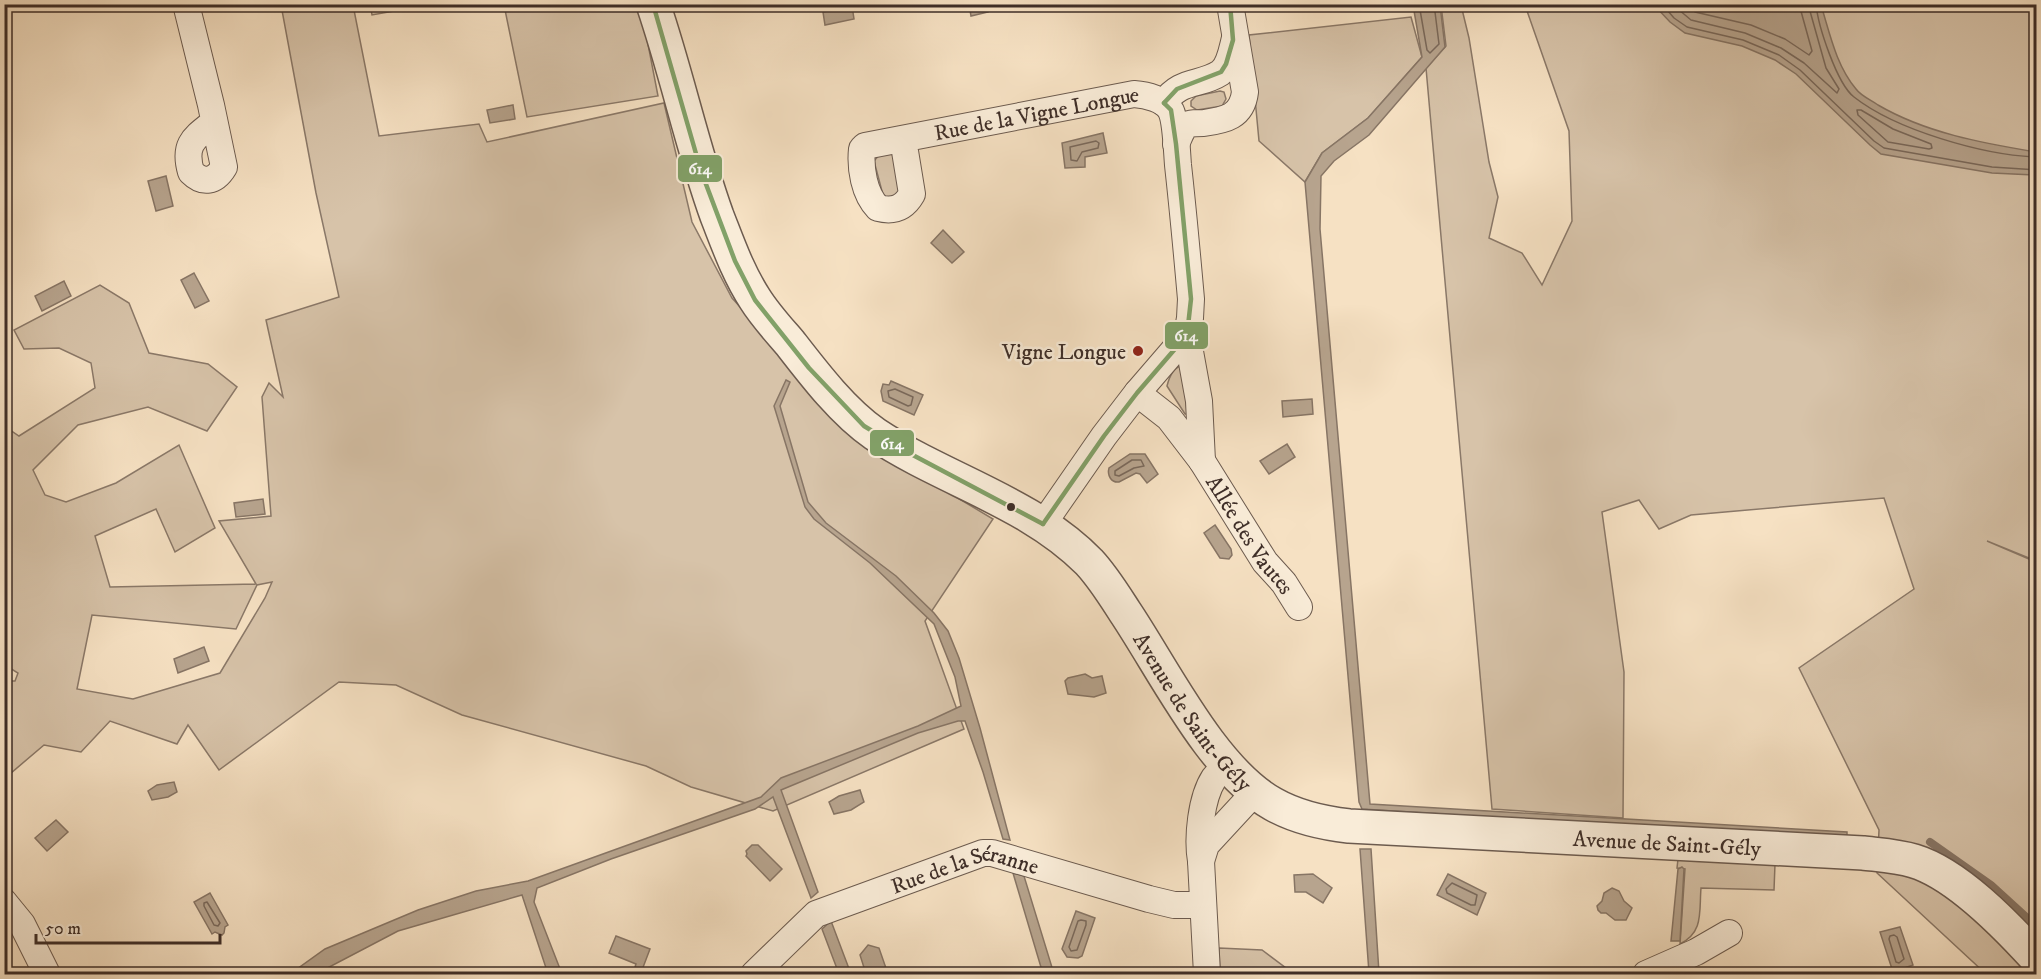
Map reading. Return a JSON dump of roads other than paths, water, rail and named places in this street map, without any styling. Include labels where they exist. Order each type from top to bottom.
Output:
[{"type":"street","points":[[186,4],[214,122]]},
{"type":"street","name":"Avenue de Saint-Gély","points":[[653,4],[701,171],[735,261],[755,300],[808,368],[864,426],[909,453],[1043,524],[1086,559],[1099,573],[1206,737],[1255,792],[1293,814],[1349,826],[1863,853],[1902,858],[1926,866],[1953,882],[1985,906],[2037,958]]},
{"type":"street","points":[[1176,144],[1189,124],[1226,119],[1238,111],[1243,104],[1245,92],[1230,4]]},
{"type":"street","points":[[1164,103],[1177,89],[1221,72],[1230,58],[1235,38]]},
{"type":"street","points":[[1221,72],[1235,79],[1245,92]]},
{"type":"street","name":"Rue de la Vigne Longue","points":[[903,139],[1134,94],[1144,95],[1164,103],[1170,110],[1176,144],[1191,298],[1187,335]]},
{"type":"street","points":[[1043,524],[1104,436],[1137,393],[1187,335]]},
{"type":"street","name":"Allée des Vautes","points":[[1187,335],[1199,401],[1202,461]]},
{"type":"street","name":"Allée des Vautes","points":[[1137,393],[1169,418],[1202,461],[1265,562],[1284,583],[1299,607]]},
{"type":"street","points":[[1207,975],[1201,861],[1198,844],[1199,826],[1209,788],[1215,776],[1228,764]]},
{"type":"street","points":[[1201,861],[1206,845],[1255,792]]},
{"type":"street","name":"Rue de la Séranne","points":[[754,975],[816,914],[982,853],[1003,856],[1149,899],[1174,904],[1202,904]]},
{"type":"street","points":[[4,902],[22,924],[47,975]]},
{"type":"street","points":[[1646,975],[1696,952],[1729,933]]},
{"type":"water","points":[[969,5],[986,5],[988,12],[971,16]]},
{"type":"water","points":[[1413,5],[1440,5],[1445,47],[1369,135],[1334,161],[1321,176],[1320,229],[1370,804],[1847,832],[1847,839],[1362,809],[1359,802],[1305,182],[1322,153],[1368,118],[1422,57]]},
{"type":"water","points":[[1654,5],[1821,5],[1843,70],[1861,94],[1896,115],[1935,130],[1975,141],[2036,152],[2036,175],[1992,173],[1881,154],[1796,74],[1775,60],[1742,46],[1685,33],[1670,22]]},
{"type":"water","points":[[852,6],[854,19],[825,25],[823,12]]},
{"type":"water","points":[[513,105],[515,119],[490,123],[487,110]]},
{"type":"water","points":[[1103,133],[1107,153],[1085,157],[1085,167],[1065,168],[1062,143]]},
{"type":"water","points":[[166,176],[173,206],[156,211],[148,181]]},
{"type":"water","points":[[943,230],[964,252],[952,263],[931,243]]},
{"type":"water","points":[[194,273],[209,301],[195,308],[181,280]]},
{"type":"water","points":[[64,281],[71,296],[42,311],[35,296]]},
{"type":"water","points":[[786,380],[790,382],[780,406],[808,502],[826,523],[896,576],[934,613],[948,631],[959,658],[980,728],[1010,840],[1003,839],[965,721],[958,721],[918,733],[781,790],[818,892],[811,898],[773,797],[755,809],[611,859],[537,888],[534,902],[562,974],[548,974],[522,895],[398,931],[316,974],[290,974],[325,949],[418,910],[476,891],[528,881],[761,797],[781,778],[918,726],[961,706],[955,677],[934,624],[870,563],[814,519],[805,507],[774,406]]},
{"type":"water","points":[[891,381],[923,395],[914,415],[883,401],[881,391],[883,384],[889,385]]},
{"type":"water","points":[[1312,399],[1313,414],[1283,417],[1282,401]]},
{"type":"water","points":[[1287,444],[1295,457],[1269,474],[1260,461]]},
{"type":"water","points":[[1130,454],[1145,454],[1158,474],[1147,483],[1140,474],[1136,473],[1119,482],[1112,480],[1109,476],[1109,468]]},
{"type":"water","points":[[263,499],[265,514],[236,517],[234,503]]},
{"type":"water","points":[[1215,525],[1231,549],[1232,555],[1229,559],[1220,558],[1204,533]]},
{"type":"water","points":[[204,647],[209,661],[178,673],[174,659]]},
{"type":"water","points":[[1085,674],[1092,678],[1102,676],[1106,693],[1094,697],[1068,694],[1065,681],[1068,678]]},
{"type":"water","points":[[174,782],[177,792],[168,797],[152,800],[148,791],[157,785]]},
{"type":"water","points":[[860,790],[864,802],[851,810],[834,814],[829,802],[839,796]]},
{"type":"water","points":[[56,820],[68,832],[47,851],[35,838]]},
{"type":"water","points":[[752,845],[758,845],[782,869],[770,881],[746,856],[746,851]]},
{"type":"water","points":[[1360,849],[1371,849],[1379,973],[1369,973]]},
{"type":"water","points":[[1682,867],[1684,869],[1680,941],[1671,941],[1678,869]]},
{"type":"water","points":[[1013,873],[1024,876],[1054,974],[1043,974]]},
{"type":"water","points":[[1313,874],[1332,888],[1323,903],[1306,892],[1295,892],[1294,875]]},
{"type":"water","points":[[1448,874],[1486,893],[1477,915],[1437,895]]},
{"type":"water","points":[[1612,888],[1619,891],[1624,901],[1632,908],[1626,920],[1615,920],[1598,910],[1597,906],[1602,901],[1604,893]]},
{"type":"water","points":[[210,893],[228,925],[222,935],[215,932],[212,934],[194,902]]},
{"type":"water","points":[[1076,911],[1095,918],[1082,956],[1078,958],[1067,957],[1062,949]]},
{"type":"water","points":[[831,921],[851,974],[839,974],[822,929]]},
{"type":"water","points":[[1900,927],[1913,965],[1893,972],[1880,932]]},
{"type":"water","points":[[616,936],[650,949],[642,970],[635,967],[636,964],[609,953]]},
{"type":"water","points":[[868,945],[879,948],[888,974],[866,974],[860,955]]},
{"type":"waterway","points":[[1930,842],[1991,885],[2036,926]]},
{"type":"place","name":"Vigne Longue","points":[[1138,351]]}]
